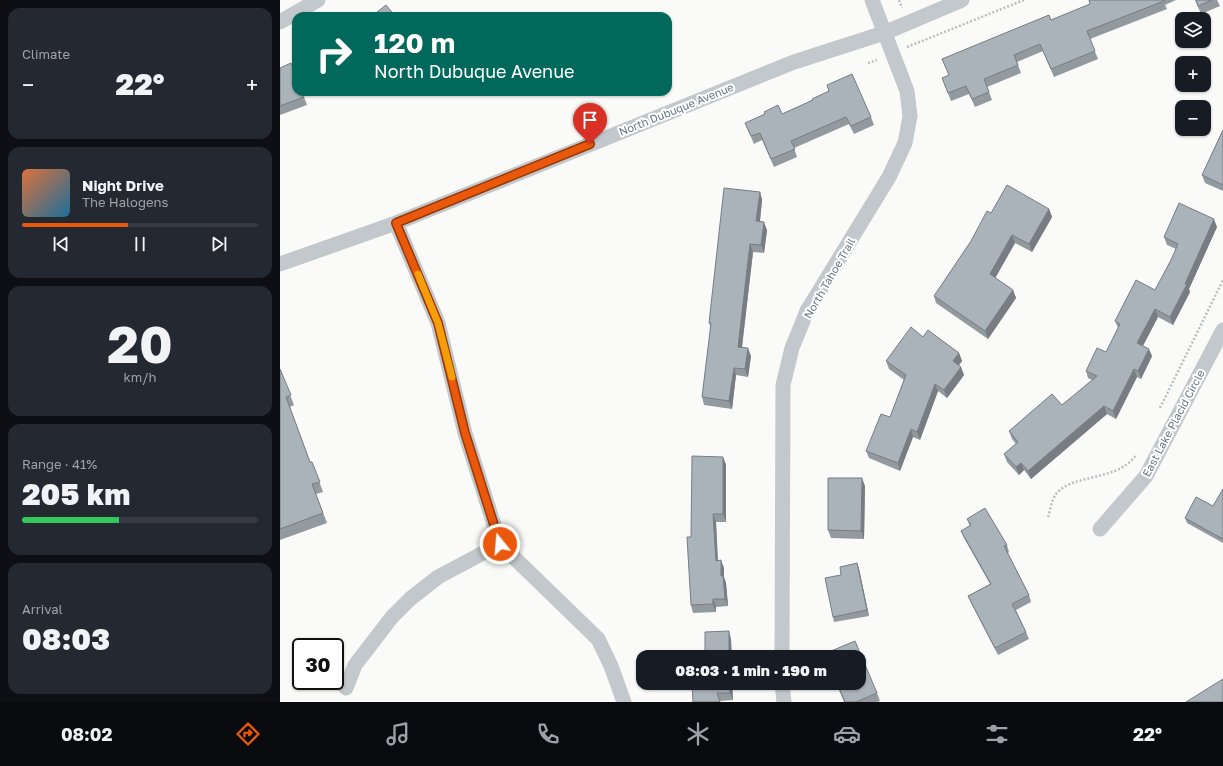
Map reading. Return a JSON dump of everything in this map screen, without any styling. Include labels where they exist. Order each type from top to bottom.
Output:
[{"type":"street","points":[[297,12],[318,0]]},
{"type":"street","name":"North Tahoe Trail","points":[[782,650],[783,385],[792,348],[807,311],[889,177],[905,143],[910,116],[907,91],[872,0]]},
{"type":"street","name":"North Dubuque Avenue","points":[[280,264],[396,223],[794,62],[884,33],[962,0]]},
{"type":"street","points":[[280,22],[292,15]]},
{"type":"street","points":[[396,223],[438,323],[465,433],[500,544],[598,638],[611,666],[624,702]]},
{"type":"street","name":"East Lake Placid Circle","points":[[1100,529],[1146,476],[1222,334]]},
{"type":"street","points":[[346,688],[355,665],[392,617],[410,599],[438,577],[500,544]]},
{"type":"street","points":[[783,690],[784,702]]},
{"type":"path","points":[[868,63],[1024,0]]},
{"type":"path","points":[[1158,412],[1223,280]]},
{"type":"path","points":[[1048,517],[1056,494],[1065,487],[1070,484],[1103,475],[1123,467],[1137,453]]},
{"type":"building","points":[[1089,0],[1164,1],[1087,31],[1095,51],[1051,69],[1040,44],[1014,55],[1018,65],[984,79],[989,92],[972,99],[966,86],[948,93],[942,78],[949,75],[942,59],[1049,15],[1051,20],[1090,4]]},
{"type":"building","points":[[1196,0],[1212,0],[1198,6]]},
{"type":"building","points":[[386,5],[392,12],[377,12]]},
{"type":"building","points":[[291,63],[292,96],[304,97],[280,106],[280,68]]},
{"type":"building","points":[[852,74],[871,117],[851,126],[846,117],[791,141],[795,149],[771,159],[760,133],[751,136],[745,123],[765,114],[764,112],[778,105],[782,114],[813,100],[812,99],[829,91],[827,85]]},
{"type":"building","points":[[1223,130],[1223,185],[1202,175]]},
{"type":"building","points":[[1007,185],[1049,209],[1029,244],[1012,235],[990,274],[1013,290],[985,331],[934,296],[971,241],[987,211],[991,213]]},
{"type":"building","points":[[724,188],[760,192],[756,221],[764,222],[761,245],[750,244],[738,347],[748,348],[745,369],[734,368],[729,401],[702,397],[711,323],[709,323]]},
{"type":"building","points":[[1179,203],[1214,219],[1185,284],[1187,284],[1170,317],[1155,309],[1137,343],[1149,349],[1138,371],[1134,369],[1113,411],[1104,406],[1028,471],[1021,463],[1016,467],[1004,454],[1018,442],[1009,431],[1052,394],[1062,405],[1097,376],[1086,371],[1097,348],[1106,352],[1120,324],[1115,321],[1136,280],[1155,290],[1178,244],[1164,237]]},
{"type":"building","points":[[911,327],[923,337],[928,330],[959,353],[953,361],[961,367],[944,390],[935,384],[917,432],[911,429],[898,463],[866,451],[881,414],[890,417],[906,375],[886,361]]},
{"type":"building","points":[[280,369],[291,395],[286,397],[310,462],[312,462],[320,482],[312,484],[323,513],[280,529]]},
{"type":"building","points":[[692,456],[723,457],[723,514],[713,514],[716,561],[721,560],[721,576],[723,576],[725,599],[713,599],[713,604],[691,605],[687,537],[691,537]]},
{"type":"building","points":[[828,478],[862,478],[861,531],[828,530]]},
{"type":"building","points":[[1223,489],[1223,539],[1185,518],[1196,497],[1213,506]]},
{"type":"building","points":[[985,508],[1007,545],[1004,546],[1029,595],[1012,604],[1026,632],[995,648],[968,596],[991,584],[961,531],[971,525],[967,519]]},
{"type":"building","points":[[857,563],[867,610],[833,617],[825,578],[841,575],[840,567]]},
{"type":"building","points":[[729,631],[729,650],[705,650],[705,632]]},
{"type":"building","points":[[855,641],[859,650],[834,650]]},
{"type":"building","points":[[866,667],[877,693],[856,702],[845,702],[840,690],[866,690]]},
{"type":"building","points":[[1223,679],[1223,702],[1186,702]]},
{"type":"building","points":[[692,690],[730,690],[730,693],[717,693],[720,702],[693,702]]},
{"type":"slow traffic","points":[[418,274],[438,323],[452,377]]},
{"type":"route","points":[[500,544],[465,433],[438,323],[396,223],[590,144]]}]
